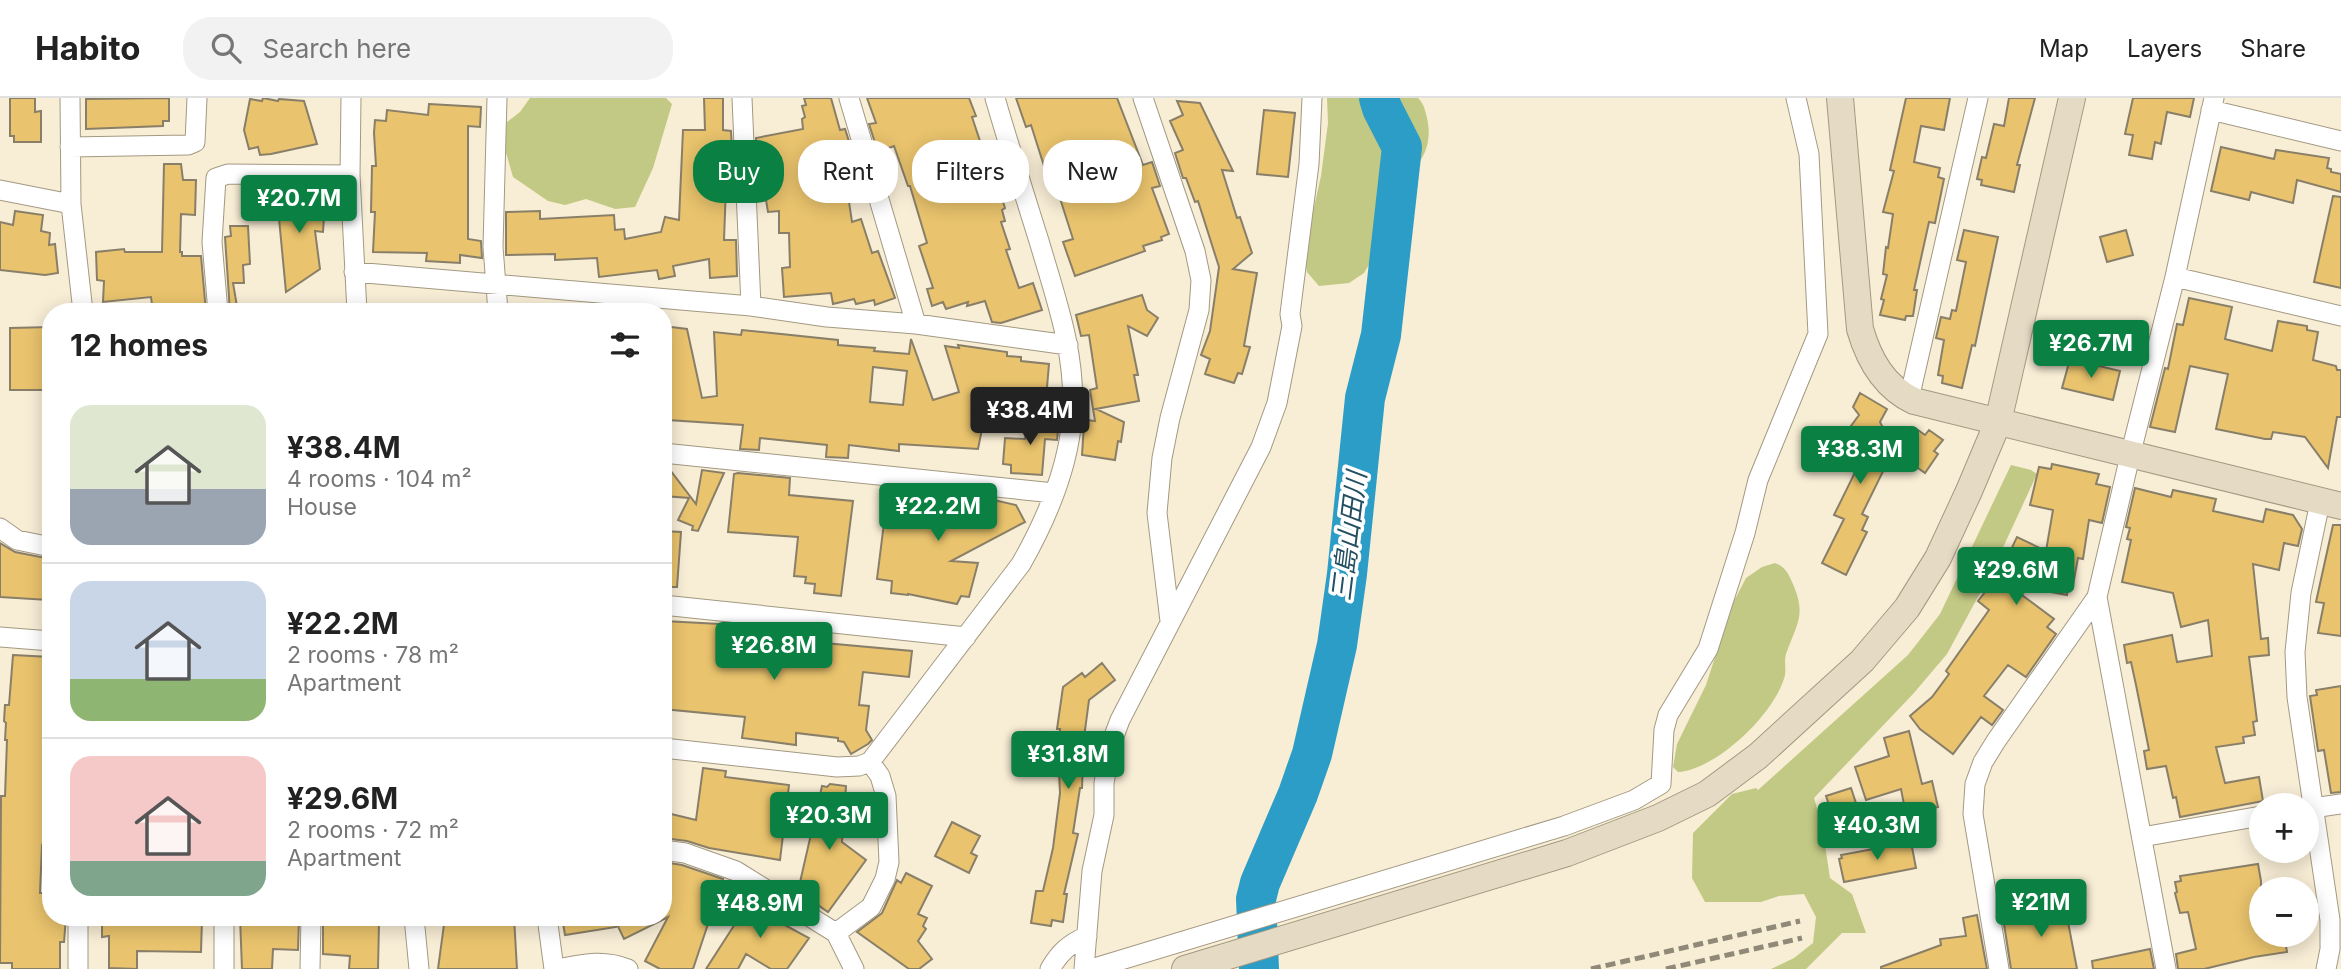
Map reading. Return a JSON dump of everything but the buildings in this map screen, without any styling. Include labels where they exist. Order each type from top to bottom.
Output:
[{"type":"street","points":[[69,98],[71,204],[82,303]]},
{"type":"street","points":[[69,147],[188,145],[195,142],[197,98]]},
{"type":"street","points":[[351,98],[349,175],[356,303]]},
{"type":"street","points":[[497,98],[493,247],[497,303]]},
{"type":"street","points":[[742,98],[751,306]]},
{"type":"street","points":[[849,98],[916,324]]},
{"type":"street","points":[[672,749],[837,767],[859,766],[870,762],[1021,564],[1062,472],[1072,418],[1071,364],[1064,323],[995,98]]},
{"type":"street","points":[[1143,98],[1195,251],[1201,280],[1199,310],[1170,418],[1157,513],[1170,621]]},
{"type":"street","points":[[1084,969],[1092,871],[1104,815],[1104,783],[1111,744],[1120,720],[1170,621],[1261,447],[1277,402],[1292,326],[1290,314],[1309,164],[1312,98]]},
{"type":"street","points":[[1091,969],[1564,826],[1634,800],[1661,784],[1664,730],[1668,715],[1708,649],[1745,533],[1758,480],[1818,334],[1809,154],[1796,98]]},
{"type":"street","points":[[1840,98],[1860,329],[1865,348],[1883,378],[1909,399],[2331,504],[2301,593],[2295,652],[2297,697],[2308,793]]},
{"type":"street","points":[[1909,399],[1978,98]]},
{"type":"street","points":[[1185,969],[1567,853],[1658,818],[1707,794],[1758,756],[1862,661],[1907,608],[1938,558],[1998,422],[2072,98]]},
{"type":"street","points":[[1999,969],[1973,814],[1975,784],[1983,762],[1996,741],[2097,597],[2175,277],[2213,104],[2341,141]]},
{"type":"street","points":[[217,303],[212,243],[216,178],[228,174],[349,175]]},
{"type":"street","points":[[0,190],[71,204]]},
{"type":"street","points":[[354,272],[751,306],[827,317],[916,324],[1068,345]]},
{"type":"street","points":[[2175,277],[2341,316]]},
{"type":"street","points":[[672,454],[1054,493]]},
{"type":"street","points":[[0,528],[17,540],[42,546]]},
{"type":"street","points":[[2097,597],[2166,969]]},
{"type":"street","points":[[672,606],[966,636]]},
{"type":"street","points":[[0,637],[42,640]]},
{"type":"street","points":[[836,933],[871,907],[886,879],[889,862],[886,796],[880,776],[870,762]]},
{"type":"street","points":[[2319,807],[2341,804]]},
{"type":"street","points":[[2142,836],[2249,818]]},
{"type":"street","points":[[672,851],[685,853],[736,871],[836,933],[854,969]]},
{"type":"street","points":[[2319,858],[2330,920],[2330,949],[2326,969]]},
{"type":"street","points":[[78,926],[78,969]]},
{"type":"street","points":[[224,926],[224,969]]},
{"type":"street","points":[[310,926],[310,969]]},
{"type":"street","points":[[415,926],[419,969]]},
{"type":"street","points":[[549,926],[556,969],[597,962],[616,964],[628,969]]},
{"type":"street","points":[[1050,969],[1058,954],[1087,936]]},
{"type":"green space","points":[[530,98],[666,98],[672,104],[653,168],[635,207],[615,209],[586,199],[565,205],[548,201],[513,177],[503,142],[507,122],[520,112]]},
{"type":"green space","points":[[1327,98],[1418,98],[1425,110],[1429,132],[1424,155],[1418,165],[1381,200],[1380,213],[1388,233],[1364,273],[1349,283],[1319,286],[1307,272],[1304,252],[1321,176],[1328,123]]},
{"type":"green space","points":[[2011,465],[2037,474],[1993,569],[1947,654],[1913,694],[1814,798],[1822,825],[1830,878],[1852,894],[1866,933],[1842,933],[1806,969],[1771,969],[1794,958],[1813,943],[1816,917],[1804,894],[1779,896],[1761,902],[1705,902],[1692,878],[1693,833],[1732,794],[1756,788],[1758,790],[1908,655],[1940,614]]},
{"type":"green space","points":[[1775,563],[1784,568],[1789,576],[1797,593],[1800,611],[1786,654],[1785,675],[1779,690],[1757,722],[1726,750],[1693,769],[1678,772],[1673,767],[1677,744],[1706,685],[1732,605],[1746,578],[1762,567]]},
{"type":"waterway","name":"三島山田川","points":[[1259,969],[1256,899],[1312,754],[1337,645],[1365,398],[1381,335],[1402,147],[1379,98]]},
{"type":"railway","points":[[1591,969],[1800,921]]},
{"type":"railway","points":[[1666,969],[1802,938]]}]
